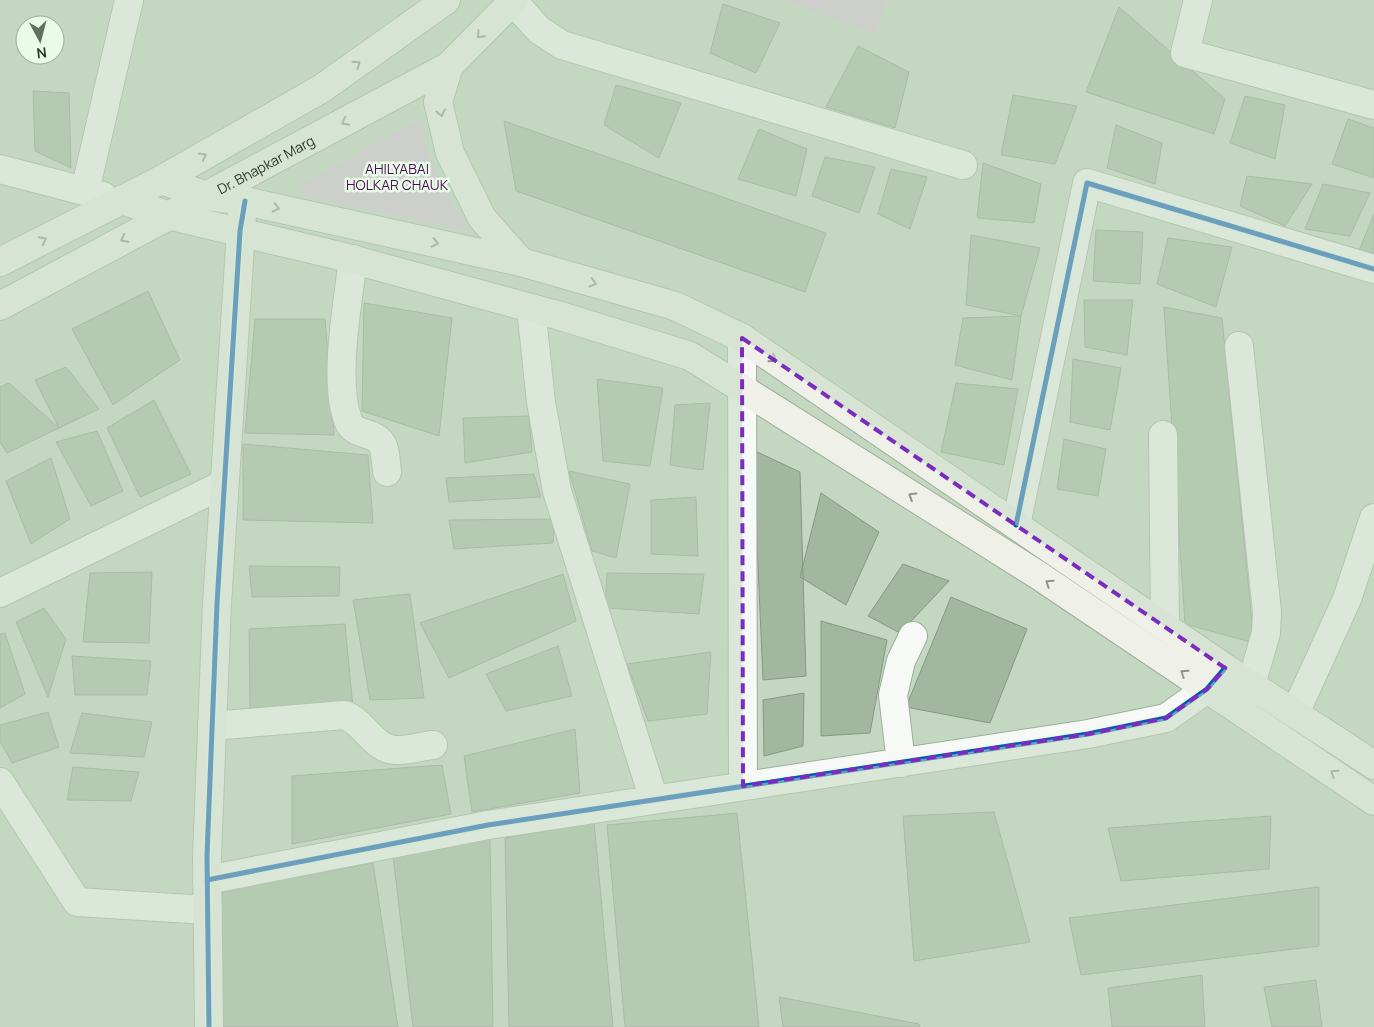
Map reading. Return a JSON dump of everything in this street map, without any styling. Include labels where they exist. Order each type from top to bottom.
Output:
[{"type":"main road","points":[[0,262],[162,180],[321,89],[446,0]]},
{"type":"main road","name":"Dr. Bhapkar Marg","points":[[0,306],[449,66],[513,1]]},
{"type":"main road","points":[[449,66],[438,102],[450,153],[482,218],[521,262]]},
{"type":"main road","points":[[162,180],[207,196],[245,201],[521,262],[675,306],[742,338],[1165,625],[1225,668],[1374,765]]},
{"type":"main road","points":[[121,200],[168,215],[240,231],[531,308],[690,356],[1038,575],[1374,801]]},
{"type":"main road","points":[[208,1027],[207,880],[212,726],[224,484],[240,231],[245,201]]},
{"type":"street","points":[[86,191],[129,0]]},
{"type":"street","points":[[1198,0],[1185,53],[1374,106]]},
{"type":"street","points":[[513,1],[539,30],[562,45],[963,165]]},
{"type":"street","points":[[0,169],[121,200]]},
{"type":"street","points":[[1016,525],[1088,183],[1374,269]]},
{"type":"street","points":[[353,260],[343,364],[344,402],[352,428],[358,433],[374,436],[383,446],[387,472]]},
{"type":"street","points":[[531,308],[541,402],[557,491],[654,800]]},
{"type":"street","points":[[742,338],[743,786]]},
{"type":"street","points":[[1239,346],[1267,612],[1266,634],[1251,685]]},
{"type":"street","points":[[1162,435],[1165,625]]},
{"type":"street","points":[[0,593],[224,484]]},
{"type":"street","points":[[1295,714],[1367,558],[1374,518]]},
{"type":"street","points":[[901,763],[893,695],[898,669],[913,636]]},
{"type":"street","points":[[207,880],[450,832],[1088,734],[1166,718],[1207,689],[1225,668]]},
{"type":"street","points":[[212,726],[344,715],[354,718],[386,748],[394,750],[434,745]]},
{"type":"street","points":[[0,782],[78,902],[207,910]]},
{"type":"highlighted area","points":[[742,338],[1225,668],[1207,689],[1166,718],[1088,734],[743,786]]},
{"type":"green space","points":[[781,0],[887,0],[876,33]]},
{"type":"green space","name":"AHILYABAI HOLKAR CHAUK","points":[[422,118],[427,151],[452,203],[470,231],[304,196],[301,184]]},
{"type":"building","points":[[723,4],[780,23],[756,73],[710,53]]},
{"type":"building","points":[[1119,7],[1225,99],[1214,134],[1086,92]]},
{"type":"building","points":[[858,46],[909,72],[895,128],[826,107]]},
{"type":"building","points":[[616,85],[681,103],[659,158],[604,125]]},
{"type":"building","points":[[33,91],[69,93],[71,168],[35,151]]},
{"type":"building","points":[[1013,95],[1077,106],[1055,164],[1001,155]]},
{"type":"building","points":[[1245,96],[1285,105],[1275,159],[1230,143]]},
{"type":"building","points":[[1348,119],[1374,128],[1374,178],[1332,164]]},
{"type":"building","points":[[504,121],[826,233],[805,292],[516,191]]},
{"type":"building","points":[[1116,125],[1162,143],[1155,184],[1107,168]]},
{"type":"building","points":[[759,129],[807,149],[796,196],[738,179]]},
{"type":"building","points":[[825,157],[875,167],[859,213],[812,196]]},
{"type":"building","points":[[983,163],[1041,184],[1034,223],[977,218]]},
{"type":"building","points":[[891,169],[927,177],[910,229],[878,214]]},
{"type":"building","points":[[1247,176],[1312,184],[1285,226],[1240,206]]},
{"type":"building","points":[[1323,184],[1370,193],[1350,236],[1305,229]]},
{"type":"building","points":[[1374,214],[1374,258],[1358,253]]},
{"type":"building","points":[[1096,230],[1143,232],[1140,284],[1093,281]]},
{"type":"building","points":[[971,235],[1040,248],[1021,316],[966,305]]},
{"type":"building","points":[[1168,238],[1232,247],[1216,307],[1157,284]]},
{"type":"building","points":[[148,291],[180,360],[113,405],[72,329]]},
{"type":"building","points":[[1084,300],[1133,300],[1127,355],[1085,347]]},
{"type":"building","points":[[364,303],[452,318],[439,436],[362,411]]},
{"type":"building","points":[[1164,307],[1222,318],[1254,643],[1185,624]]},
{"type":"building","points":[[1021,316],[1012,380],[955,365],[963,318]]},
{"type":"building","points":[[255,319],[325,319],[334,435],[245,433]]},
{"type":"building","points":[[1073,359],[1121,368],[1110,430],[1070,422]]},
{"type":"building","points":[[66,367],[99,409],[59,428],[35,380]]},
{"type":"building","points":[[597,379],[663,388],[650,466],[603,461]]},
{"type":"building","points":[[9,383],[59,428],[7,453],[0,442],[0,387]]},
{"type":"building","points":[[956,383],[1018,389],[1004,465],[941,452]]},
{"type":"building","points":[[154,400],[191,474],[140,497],[107,428]]},
{"type":"building","points":[[710,403],[703,470],[670,465],[675,405]]},
{"type":"building","points":[[529,416],[532,452],[465,463],[463,418]]},
{"type":"building","points":[[97,431],[123,491],[91,506],[56,442]]},
{"type":"building","points":[[1064,439],[1106,449],[1098,496],[1057,489]]},
{"type":"building","points":[[243,444],[368,455],[373,523],[243,520]]},
{"type":"building","points":[[753,450],[800,472],[806,676],[763,680]]},
{"type":"building","points":[[51,458],[70,519],[31,544],[6,481]]},
{"type":"building","points":[[569,471],[630,484],[616,558],[592,551]]},
{"type":"building","points":[[534,474],[541,497],[449,502],[446,478]]},
{"type":"building","points":[[821,493],[879,532],[846,605],[800,577]]},
{"type":"building","points":[[696,497],[698,556],[651,554],[651,500]]},
{"type":"building","points":[[555,519],[553,543],[454,549],[449,520]]},
{"type":"building","points":[[903,564],[949,581],[900,633],[868,616]]},
{"type":"building","points":[[249,566],[340,567],[339,596],[252,597]]},
{"type":"building","points":[[152,572],[149,643],[83,642],[90,573]]},
{"type":"building","points":[[607,573],[704,574],[699,614],[605,608]]},
{"type":"building","points":[[563,574],[576,621],[449,678],[420,623]]},
{"type":"building","points":[[410,594],[424,698],[370,700],[353,600]]},
{"type":"building","points":[[951,597],[1027,629],[990,723],[906,707]]},
{"type":"building","points":[[44,608],[66,639],[48,697],[16,622]]},
{"type":"building","points":[[821,621],[887,640],[870,733],[821,736]]},
{"type":"building","points":[[345,624],[354,718],[250,708],[249,629]]},
{"type":"building","points":[[5,633],[25,694],[0,708],[0,634]]},
{"type":"building","points":[[558,646],[572,696],[506,711],[486,674]]},
{"type":"building","points":[[711,652],[707,714],[648,721],[627,664]]},
{"type":"building","points":[[72,656],[151,661],[147,695],[75,695]]},
{"type":"building","points":[[804,693],[803,746],[764,756],[763,700]]},
{"type":"building","points":[[48,712],[59,747],[12,763],[0,741],[0,725]]},
{"type":"building","points":[[82,713],[152,722],[144,757],[70,753]]},
{"type":"building","points":[[575,729],[580,793],[472,812],[464,756]]},
{"type":"building","points":[[442,765],[451,814],[292,844],[292,776]]},
{"type":"building","points":[[73,767],[139,772],[131,801],[67,800]]},
{"type":"building","points":[[994,812],[1030,942],[914,961],[903,816]]},
{"type":"building","points":[[737,813],[759,1027],[625,1027],[607,825]]},
{"type":"building","points":[[1271,816],[1269,869],[1121,881],[1108,828]]},
{"type":"building","points":[[594,822],[613,1027],[509,1027],[505,838]]},
{"type":"building","points":[[490,839],[493,1027],[413,1027],[393,855]]},
{"type":"building","points":[[373,863],[398,1027],[218,1027],[222,890]]},
{"type":"building","points":[[1319,887],[1319,946],[1081,975],[1069,918]]},
{"type":"building","points":[[1202,975],[1205,1027],[1112,1027],[1108,988]]},
{"type":"building","points":[[1316,980],[1322,1027],[1272,1027],[1264,987]]},
{"type":"building","points":[[779,997],[919,1024],[920,1027],[783,1027]]},
{"type":"cycle path","points":[[1016,525],[1087,183],[1374,269]]},
{"type":"cycle path","points":[[209,1027],[207,856],[217,604],[240,231],[245,201]]},
{"type":"cycle path","points":[[207,880],[488,825],[1088,734],[1166,718],[1207,689],[1225,668]]}]
